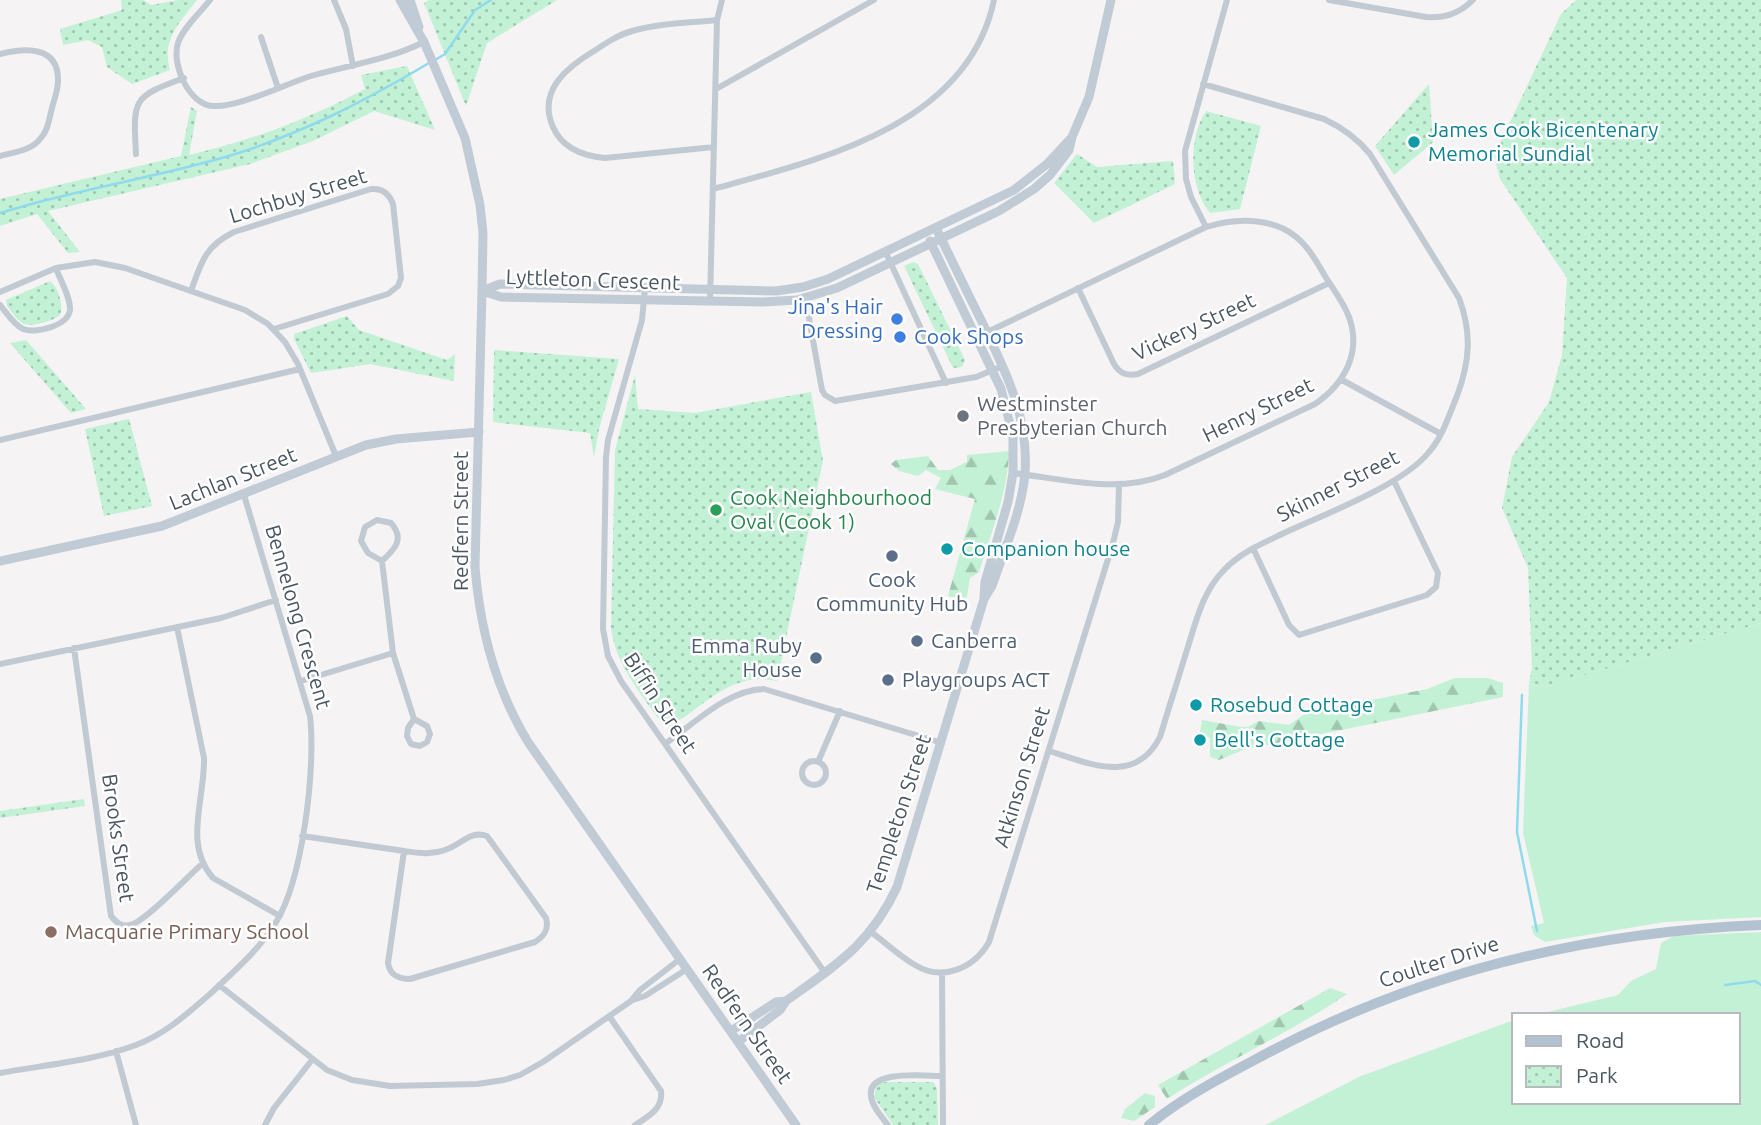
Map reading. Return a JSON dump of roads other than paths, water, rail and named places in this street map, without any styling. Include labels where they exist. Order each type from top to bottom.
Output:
[{"type":"main road","name":"Coulter Drive","points":[[1150,1123],[1227,1074],[1303,1034],[1364,1007],[1438,980],[1532,954],[1610,939],[1761,925]]},
{"type":"street","points":[[210,0],[178,42],[177,55],[191,95],[197,101],[211,106],[226,106],[278,88],[395,55],[424,43]]},
{"type":"street","points":[[334,0],[346,29],[354,66]]},
{"type":"street","name":"Redfern Street","points":[[400,0],[424,43]]},
{"type":"street","name":"Redfern Street","points":[[410,0],[424,43],[465,138],[476,177],[483,233],[475,567],[482,629],[503,695],[528,742],[796,1125]]},
{"type":"street","points":[[710,301],[717,20],[722,0]]},
{"type":"street","points":[[716,89],[874,0]]},
{"type":"street","points":[[713,190],[822,158],[920,109],[947,87],[975,52],[984,33],[993,0]]},
{"type":"street","name":"Lyttleton Crescent","points":[[482,291],[501,297],[777,302],[806,298],[837,288],[999,211],[1034,189],[1065,158],[1089,97],[1111,0]]},
{"type":"street","points":[[1206,227],[1191,197],[1185,160],[1189,133],[1227,0]]},
{"type":"street","points":[[1329,0],[1426,18],[1454,14],[1474,0]]},
{"type":"street","points":[[714,147],[605,158],[591,156],[572,149],[555,131],[550,120],[549,102],[555,84],[563,73],[615,38],[644,28],[717,20]]},
{"type":"street","points":[[261,37],[278,88]]},
{"type":"street","points":[[0,54],[32,49],[43,53],[54,64],[58,79],[45,132],[40,140],[23,150],[0,156]]},
{"type":"street","points":[[136,154],[134,120],[142,97],[150,90],[184,78]]},
{"type":"street","name":"Skinner Street","points":[[1049,751],[1109,768],[1135,763],[1152,751],[1160,737],[1205,595],[1225,569],[1253,548],[1394,481],[1416,466],[1441,434],[1468,362],[1469,334],[1454,290],[1370,154],[1347,132],[1324,119],[1203,84]]},
{"type":"street","name":"Lyttleton Crescent","points":[[482,291],[500,285],[776,291],[803,287],[886,253],[1014,190],[1046,164],[1072,137]]},
{"type":"street","name":"Lochbuy Street","points":[[191,291],[206,254],[221,238],[371,190],[384,191],[393,204],[401,278],[398,286],[388,294],[274,330]]},
{"type":"street","name":"Henry Street","points":[[977,337],[1206,227],[1238,220],[1271,224],[1285,229],[1308,248],[1347,312],[1353,332],[1353,353],[1342,380],[1330,393],[1315,404],[1165,475],[1150,481],[1119,485],[1013,473]]},
{"type":"street","name":"Templeton Street","points":[[936,228],[1003,366],[1017,400],[1023,424],[1024,474],[1017,508],[992,586],[984,599]]},
{"type":"street","name":"Templeton Street","points":[[738,1042],[780,1010],[786,1001],[851,954],[871,932],[897,887],[984,599],[985,582],[1008,502],[1013,473],[1013,436],[1009,412],[993,370],[927,233]]},
{"type":"street","points":[[886,253],[946,383]]},
{"type":"street","points":[[0,292],[56,268],[82,262],[111,264],[245,310],[274,330],[285,342],[300,369],[336,456]]},
{"type":"street","points":[[0,305],[23,329],[30,330],[62,322],[68,316],[69,305],[56,268]]},
{"type":"street","name":"Vickery Street","points":[[1078,288],[1114,365],[1119,372],[1130,375],[1138,374],[1329,283]]},
{"type":"street","points":[[803,287],[822,390],[829,398],[842,401],[946,383],[976,377],[1003,366]]},
{"type":"street","name":"Biffin Street","points":[[645,288],[642,320],[614,418],[606,457],[604,638],[616,673],[825,973]]},
{"type":"street","points":[[0,440],[300,369]]},
{"type":"street","points":[[1342,380],[1441,434]]},
{"type":"street","name":"Lachlan Street","points":[[0,561],[162,526],[376,442],[479,432]]},
{"type":"street","points":[[1253,548],[1289,625],[1298,635],[1427,594],[1436,587],[1438,573],[1394,481]]},
{"type":"street","name":"Atkinson Street","points":[[942,973],[971,963],[989,942],[1113,543],[1118,522],[1119,485]]},
{"type":"street","name":"Bennelong Crescent","points":[[0,1073],[116,1051],[146,1040],[174,1024],[219,985],[251,955],[280,916],[293,883],[302,836],[313,737],[301,681],[244,495]]},
{"type":"street","points":[[377,520],[391,523],[398,535],[397,547],[382,561],[368,554],[361,541],[365,527],[377,520]]},
{"type":"street","points":[[382,561],[393,653],[414,719]]},
{"type":"street","points":[[0,664],[221,618],[276,600]]},
{"type":"street","points":[[177,627],[204,758],[196,839],[202,864],[223,886],[280,916]]},
{"type":"street","name":"Brooks Street","points":[[74,649],[111,916],[115,922],[123,925],[139,922],[202,864]]},
{"type":"street","points":[[301,681],[393,653]]},
{"type":"street","points":[[665,744],[731,698],[752,689],[775,691],[942,743]]},
{"type":"street","points":[[818,762],[840,711]]},
{"type":"street","points":[[414,719],[424,723],[429,729],[430,738],[420,746],[411,744],[407,736],[408,728],[414,719]]},
{"type":"street","points":[[302,836],[432,853],[453,847],[473,835],[488,836],[546,918],[548,926],[545,934],[535,942],[410,979],[397,977],[392,974],[388,963],[404,850]]},
{"type":"street","points":[[871,932],[914,965],[942,973],[943,1125]]},
{"type":"street","points":[[631,1001],[640,990],[680,959]]},
{"type":"street","points":[[219,985],[312,1060],[343,1077],[370,1084],[495,1082],[528,1071],[631,1001],[645,996],[687,969]]},
{"type":"street","name":"Templeton Street","points":[[731,1031],[776,1002],[786,1001]]},
{"type":"street","points":[[609,1016],[661,1091],[662,1099],[658,1107],[635,1125]]},
{"type":"street","points":[[116,1051],[136,1125]]},
{"type":"street","points":[[265,1125],[274,1108],[312,1060]]},
{"type":"street","points":[[888,1125],[871,1097],[871,1087],[875,1082],[885,1077],[942,1076]]},
{"type":"waterway","points":[[435,60],[445,54],[475,10],[491,0]]},
{"type":"waterway","points":[[0,213],[203,163],[284,137],[333,115],[429,63]]},
{"type":"waterway","points":[[1522,695],[1517,832],[1537,931]]},
{"type":"waterway","points":[[1725,985],[1755,981],[1761,985]]},
{"type":"place","name":"James Cook Bicentenary Memorial Sundial","points":[[1414,142]]},
{"type":"place","name":"Jina's Hair Dressing","points":[[897,319]]},
{"type":"place","name":"Cook Shops","points":[[900,337]]},
{"type":"place","name":"Westminster Presbyterian Church","points":[[963,416]]},
{"type":"place","name":"Cook Neighbourhood Oval (Cook 1)","points":[[716,510]]},
{"type":"place","name":"Companion house","points":[[947,549]]},
{"type":"place","name":"Cook Community Hub","points":[[892,556]]},
{"type":"place","name":"Canberra","points":[[917,641]]},
{"type":"place","name":"Emma Ruby House","points":[[816,658]]},
{"type":"place","name":"Playgroups ACT","points":[[888,680]]},
{"type":"place","name":"Rosebud Cottage","points":[[1196,705]]},
{"type":"place","name":"Bell's Cottage","points":[[1200,740]]},
{"type":"place","name":"Macquarie Primary School","points":[[51,932]]}]
